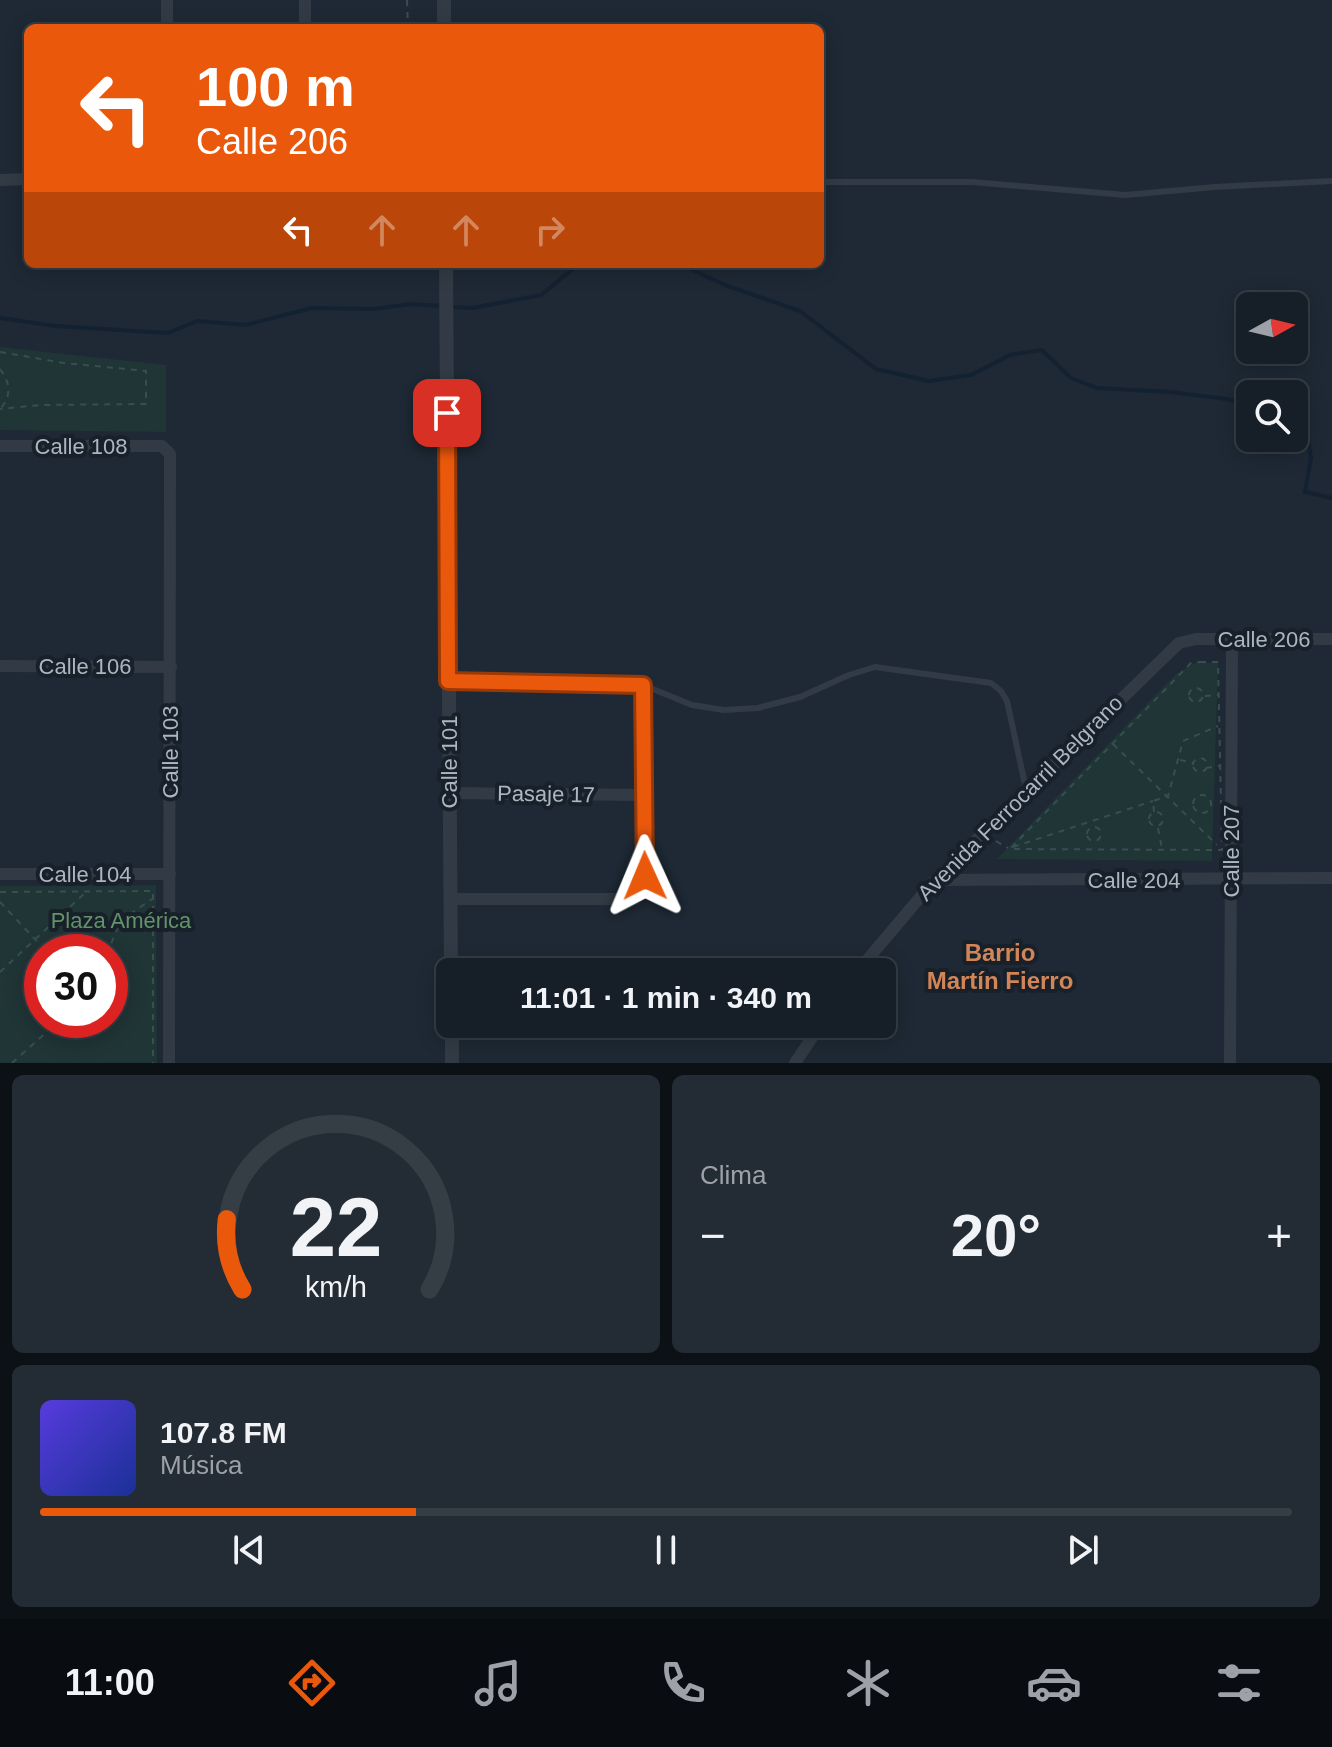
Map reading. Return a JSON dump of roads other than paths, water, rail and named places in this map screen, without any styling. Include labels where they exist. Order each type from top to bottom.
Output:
[{"type":"street","points":[[167,0],[167,24]]},
{"type":"street","points":[[305,0],[305,24]]},
{"type":"street","points":[[444,0],[444,24]]},
{"type":"street","points":[[0,180],[24,179]]},
{"type":"street","name":"Calle 101","points":[[446,268],[451,958]]},
{"type":"street","name":"Calle 108","points":[[0,446],[162,446]]},
{"type":"street","name":"Calle 103","points":[[162,446],[170,454],[169,1063]]},
{"type":"street","name":"Calle 206","points":[[1196,639],[1332,639]]},
{"type":"street","name":"Avenida Ferrocarril Belgrano","points":[[868,958],[936,880],[1166,653],[1179,643],[1196,639]]},
{"type":"street","name":"Calle 207","points":[[1230,1063],[1232,639]]},
{"type":"street","name":"Calle 106","points":[[0,666],[171,667]]},
{"type":"street","points":[[448,681],[643,685],[645,882],[641,893],[626,899],[450,899]]},
{"type":"street","name":"Pasaje 17","points":[[449,793],[644,795]]},
{"type":"street","name":"Calle 104","points":[[0,874],[170,874]]},
{"type":"street","name":"Calle 204","points":[[936,880],[1332,878]]},
{"type":"street","points":[[452,1038],[452,1063]]},
{"type":"street","points":[[795,1063],[812,1038]]},
{"type":"lane","points":[[824,182],[972,182],[1125,195],[1332,181]]},
{"type":"lane","points":[[643,685],[692,705],[724,710],[758,708],[800,697],[875,667],[991,683],[1007,701],[1026,790]]},
{"type":"waterway","points":[[450,307],[472,308],[541,295],[574,268]]},
{"type":"waterway","points":[[689,268],[725,285],[800,311],[876,369],[929,381],[971,375],[1010,355],[1042,350],[1071,378],[1097,388],[1171,392],[1236,402]]},
{"type":"waterway","points":[[0,318],[56,326],[168,333],[197,321],[245,325],[312,308],[374,309],[411,304],[441,306]]},
{"type":"waterway","points":[[1308,440],[1311,458],[1305,492],[1332,498]]},
{"type":"district","name":"Barrio Martín Fierro","points":[[1000,966]]},
{"type":"park label","name":"Plaza América","points":[[121,920]]}]
